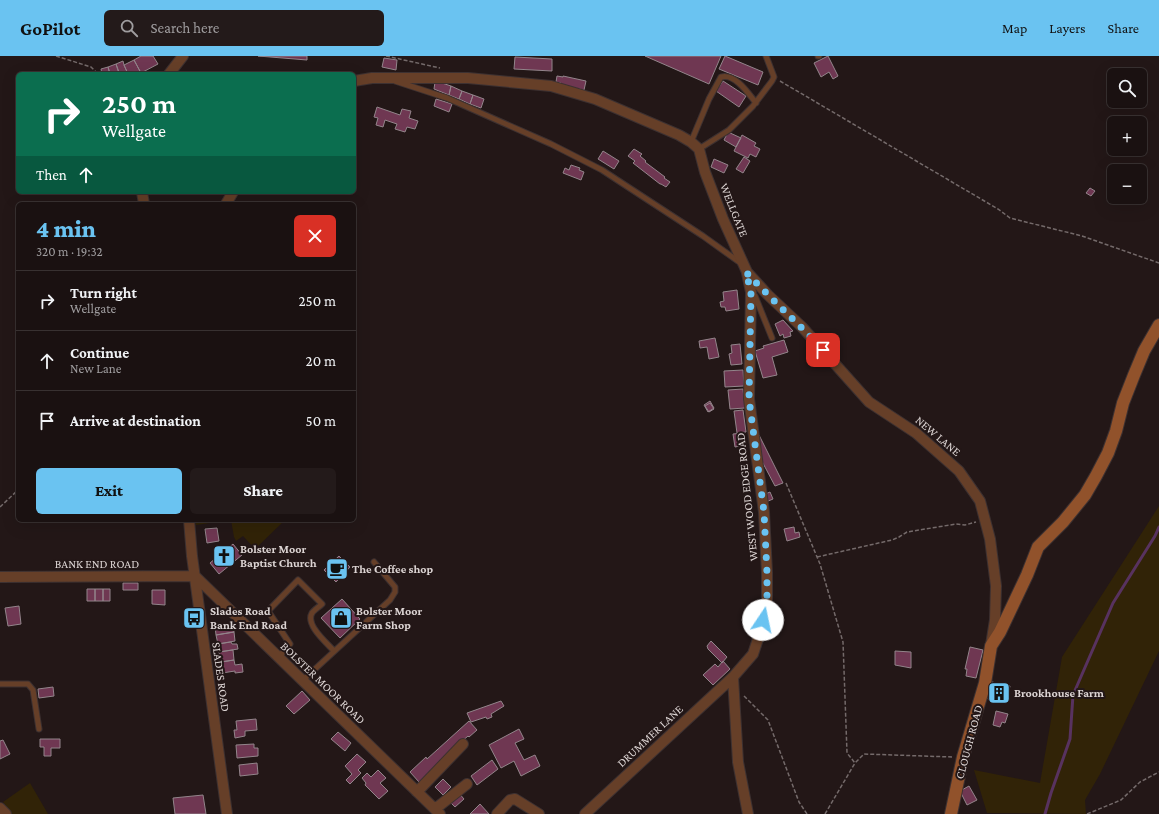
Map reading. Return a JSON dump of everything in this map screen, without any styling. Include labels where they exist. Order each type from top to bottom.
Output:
[{"type":"street","points":[[171,72],[183,56]]},
{"type":"street","points":[[356,81],[372,78],[468,78],[551,86],[595,99],[679,135],[695,146]]},
{"type":"street","name":"WELLGATE","points":[[695,146],[723,219],[745,269],[768,295]]},
{"type":"street","name":"WEST WOOD EDGE ROAD","points":[[733,677],[753,654],[760,636],[767,605],[764,512],[749,399],[751,292],[745,269]]},
{"type":"street","name":"NEW LANE","points":[[768,295],[802,327],[869,402],[916,433],[959,471],[980,502],[986,522],[996,586],[995,620],[991,646]]},
{"type":"street","points":[[991,646],[1000,632],[1027,575],[1038,547],[1063,522],[1085,496],[1096,476],[1108,453],[1116,431],[1123,404],[1144,351],[1159,325]]},
{"type":"street","name":"SLADES ROAD","points":[[189,522],[226,814]]},
{"type":"street","name":"BANK END ROAD","points":[[0,577],[195,576]]},
{"type":"street","name":"BOLSTER MOOR ROAD","points":[[195,576],[416,792],[438,811]]},
{"type":"street","name":"CLOUGH ROAD","points":[[950,814],[963,757],[985,683],[991,646]]},
{"type":"street","points":[[733,677],[738,762],[748,814]]},
{"type":"street","name":"DRUMMER LANE","points":[[585,814],[733,677]]},
{"type":"street","points":[[416,792],[463,744]]},
{"type":"street","points":[[438,811],[467,784]]},
{"type":"street","points":[[497,814],[510,800],[515,799],[539,814]]},
{"type":"street","points":[[0,808],[6,814]]},
{"type":"lane","points":[[695,146],[729,130],[756,103],[774,77],[766,56]]},
{"type":"lane","points":[[695,146],[709,99],[721,77],[726,77],[739,83],[756,103]]},
{"type":"lane","points":[[387,78],[447,98],[551,144],[602,170],[703,236],[745,269]]},
{"type":"lane","points":[[751,292],[756,296],[772,338]]},
{"type":"lane","points":[[302,680],[376,615],[390,600],[395,592],[395,587],[374,562]]},
{"type":"lane","points":[[278,658],[290,644],[268,611],[298,580],[322,604],[312,614],[311,618],[313,626],[334,651]]},
{"type":"lane","points":[[0,684],[28,684],[32,690],[39,729]]},
{"type":"path","points":[[56,56],[91,67],[96,72]]},
{"type":"path","points":[[387,56],[443,68]]},
{"type":"path","points":[[774,77],[998,209],[1010,218],[1082,236],[1159,263]]},
{"type":"path","points":[[786,483],[820,564],[843,642],[847,753],[855,763]]},
{"type":"path","points":[[0,507],[16,492]]},
{"type":"path","points":[[817,557],[892,540],[907,532],[956,524],[964,525],[976,522],[986,522]]},
{"type":"path","points":[[743,695],[768,720],[799,802],[807,814]]},
{"type":"path","points":[[825,814],[855,763],[864,754],[963,757]]},
{"type":"path","points":[[1087,814],[1121,800],[1140,782],[1159,772]]},
{"type":"shaded area","points":[[1159,506],[1159,651],[1100,774],[1085,800],[1086,814],[987,813],[974,770],[1040,783],[1062,657]]},
{"type":"shaded area","points":[[195,522],[217,522],[196,525]]},
{"type":"shaded area","points":[[231,522],[283,522],[255,549],[243,536],[236,541]]},
{"type":"shaded area","points":[[30,783],[48,814],[12,814],[3,802]]},
{"type":"building","points":[[141,56],[153,56],[158,64],[140,72],[134,60]]},
{"type":"building","points":[[258,56],[307,56],[307,60]]},
{"type":"building","points":[[645,56],[721,56],[709,84]]},
{"type":"building","points":[[725,56],[763,72],[758,85],[719,69]]},
{"type":"building","points":[[828,56],[838,76],[833,79],[829,72],[821,77],[814,63]]},
{"type":"building","points":[[515,57],[552,59],[552,71],[514,69]]},
{"type":"building","points":[[384,58],[397,60],[396,70],[382,67]]},
{"type":"building","points":[[134,60],[140,72],[127,72],[124,65]]},
{"type":"building","points":[[123,61],[127,72],[118,72],[116,64]]},
{"type":"building","points":[[116,64],[119,72],[109,72],[108,67]]},
{"type":"building","points":[[108,67],[109,72],[102,72],[101,69]]},
{"type":"building","points":[[557,76],[586,81],[584,90],[560,85],[561,83],[556,82]]},
{"type":"building","points":[[723,81],[746,96],[739,107],[716,91]]},
{"type":"building","points":[[435,82],[451,86],[449,95],[434,89]]},
{"type":"building","points":[[451,86],[462,91],[459,99],[449,95]]},
{"type":"building","points":[[462,91],[473,95],[470,104],[459,99]]},
{"type":"building","points":[[473,95],[484,99],[481,108],[470,104]]},
{"type":"building","points":[[436,99],[452,104],[449,112],[434,106]]},
{"type":"building","points":[[377,107],[400,115],[402,109],[411,111],[409,118],[418,121],[415,129],[407,127],[405,132],[395,129],[397,124],[385,120],[383,127],[376,125],[378,118],[374,117]]},
{"type":"building","points":[[728,132],[741,138],[736,147],[724,140]]},
{"type":"building","points":[[742,135],[756,143],[754,146],[760,149],[756,157],[750,154],[748,158],[734,151]]},
{"type":"building","points":[[634,149],[642,154],[640,156],[646,161],[645,162],[670,182],[666,187],[633,163],[635,161],[628,156]]},
{"type":"building","points":[[603,151],[619,161],[614,169],[598,159]]},
{"type":"building","points":[[744,157],[750,161],[743,173],[736,169]]},
{"type":"building","points":[[714,159],[728,165],[724,173],[711,167]]},
{"type":"building","points":[[571,165],[580,168],[579,170],[584,172],[581,180],[563,173],[565,168],[569,170]]},
{"type":"building","points":[[1090,188],[1095,191],[1091,196],[1086,193]]},
{"type":"building","points":[[737,290],[739,309],[726,311],[725,307],[721,307],[720,302],[724,301],[723,292]]},
{"type":"building","points":[[783,320],[793,331],[790,332],[791,336],[784,338],[783,334],[780,336],[775,324]]},
{"type":"building","points":[[715,338],[719,357],[709,359],[707,347],[700,348],[699,341]]},
{"type":"building","points":[[784,340],[788,352],[772,357],[777,375],[763,378],[755,351],[764,348],[763,346]]},
{"type":"building","points":[[740,344],[742,364],[731,365],[729,354],[732,353],[731,345]]},
{"type":"building","points":[[743,370],[744,386],[725,387],[724,371]]},
{"type":"building","points":[[743,389],[745,408],[730,409],[728,390]]},
{"type":"building","points":[[710,401],[714,408],[708,412],[704,405]]},
{"type":"building","points":[[710,403],[714,409],[709,412],[705,406]]},
{"type":"building","points":[[743,410],[746,432],[737,433],[734,411]]},
{"type":"building","points":[[743,433],[745,445],[735,447],[733,434]]},
{"type":"building","points":[[759,435],[783,483],[775,486],[756,450],[754,436]]},
{"type":"building","points":[[770,492],[773,499],[766,502],[763,495]]},
{"type":"building","points":[[794,527],[795,533],[799,532],[800,537],[787,541],[784,529]]},
{"type":"building","points":[[217,528],[219,541],[207,543],[205,529]]},
{"type":"building","points":[[233,544],[242,555],[219,574],[210,563]]},
{"type":"building","name":"The Coffee shop","points":[[339,556],[350,567],[336,582],[324,570]]},
{"type":"building","points":[[123,583],[138,583],[138,590],[123,590]]},
{"type":"building","points":[[87,589],[95,589],[95,601],[87,601]]},
{"type":"building","points":[[95,589],[103,589],[103,601],[95,601]]},
{"type":"building","points":[[103,589],[110,589],[110,601],[103,601]]},
{"type":"building","points":[[152,590],[165,590],[165,605],[152,604]]},
{"type":"building","name":"Bolster Moor Farm Shop","points":[[342,599],[360,619],[340,638],[321,618]]},
{"type":"building","points":[[19,606],[21,624],[8,626],[5,608]]},
{"type":"building","points":[[233,623],[234,632],[216,635],[215,626]]},
{"type":"building","points":[[234,632],[235,641],[218,644],[216,635]]},
{"type":"building","points":[[711,641],[727,657],[722,663],[708,649],[707,646]]},
{"type":"building","points":[[231,642],[232,644],[237,644],[238,649],[219,652],[218,644]]},
{"type":"building","points":[[970,647],[983,650],[976,678],[966,676],[967,669],[965,669]]},
{"type":"building","points":[[233,650],[234,660],[221,662],[219,652]]},
{"type":"building","points":[[895,651],[911,652],[911,668],[895,665]]},
{"type":"building","points":[[234,660],[235,665],[242,664],[243,672],[235,673],[235,671],[222,673],[221,662]]},
{"type":"building","points":[[723,661],[730,669],[713,685],[703,675],[715,664],[718,667]]},
{"type":"building","name":"Brookhouse Farm","points":[[992,682],[1010,686],[1006,703],[988,699]]},
{"type":"building","points":[[53,687],[54,696],[39,698],[38,689]]},
{"type":"building","points":[[302,691],[310,700],[294,714],[286,706]]},
{"type":"building","points":[[501,701],[504,706],[491,714],[492,717],[487,719],[486,717],[471,722],[467,713]]},
{"type":"building","points":[[996,711],[1008,714],[1005,723],[1002,722],[1000,727],[993,725]]},
{"type":"building","points":[[256,719],[257,730],[245,731],[245,736],[235,738],[234,730],[237,730],[236,721]]},
{"type":"building","points":[[469,721],[477,730],[452,750],[453,752],[419,782],[410,772],[426,757],[427,759]]},
{"type":"building","points":[[519,729],[524,739],[515,743],[524,760],[535,755],[540,766],[521,776],[514,761],[501,768],[489,745]]},
{"type":"building","points":[[338,732],[351,743],[345,751],[331,739]]},
{"type":"building","points":[[40,739],[60,739],[60,748],[51,748],[51,756],[44,756],[44,747],[40,747]]},
{"type":"building","points":[[3,740],[10,754],[0,759],[0,741]]},
{"type":"building","points":[[254,744],[254,748],[258,748],[258,756],[237,758],[236,745]]},
{"type":"building","points":[[357,754],[366,762],[358,770],[361,773],[350,784],[346,780],[352,774],[345,766]]},
{"type":"building","points":[[492,760],[498,769],[477,785],[471,776]]},
{"type":"building","points":[[257,763],[258,774],[240,776],[239,765]]},
{"type":"building","points":[[378,770],[386,778],[380,783],[388,791],[379,799],[365,785],[366,783],[362,778],[367,773],[371,777]]},
{"type":"building","points":[[443,779],[451,787],[443,795],[435,787]]},
{"type":"building","points":[[969,786],[977,800],[967,805],[960,791]]},
{"type":"building","points":[[458,792],[464,799],[455,807],[449,801]]},
{"type":"building","points":[[203,795],[206,814],[175,814],[173,798]]},
{"type":"building","points":[[480,804],[489,814],[470,814]]},
{"type":"waterway","points":[[1045,814],[1070,739],[1073,695],[1113,603],[1155,536],[1159,527]]},
{"type":"place","name":"Bolster Moor Baptist Church","points":[[224,556]]},
{"type":"place","name":"The Coffee shop","points":[[337,569]]},
{"type":"place","name":"Slades Road Bank End Road","points":[[194,618]]},
{"type":"place","name":"Bolster Moor Farm Shop","points":[[341,618]]},
{"type":"place","name":"Brookhouse Farm","points":[[999,693]]},
{"type":"route","points":[[763,620],[767,605],[767,573],[764,512],[749,399],[751,292],[746,272],[802,327],[823,350]]}]
